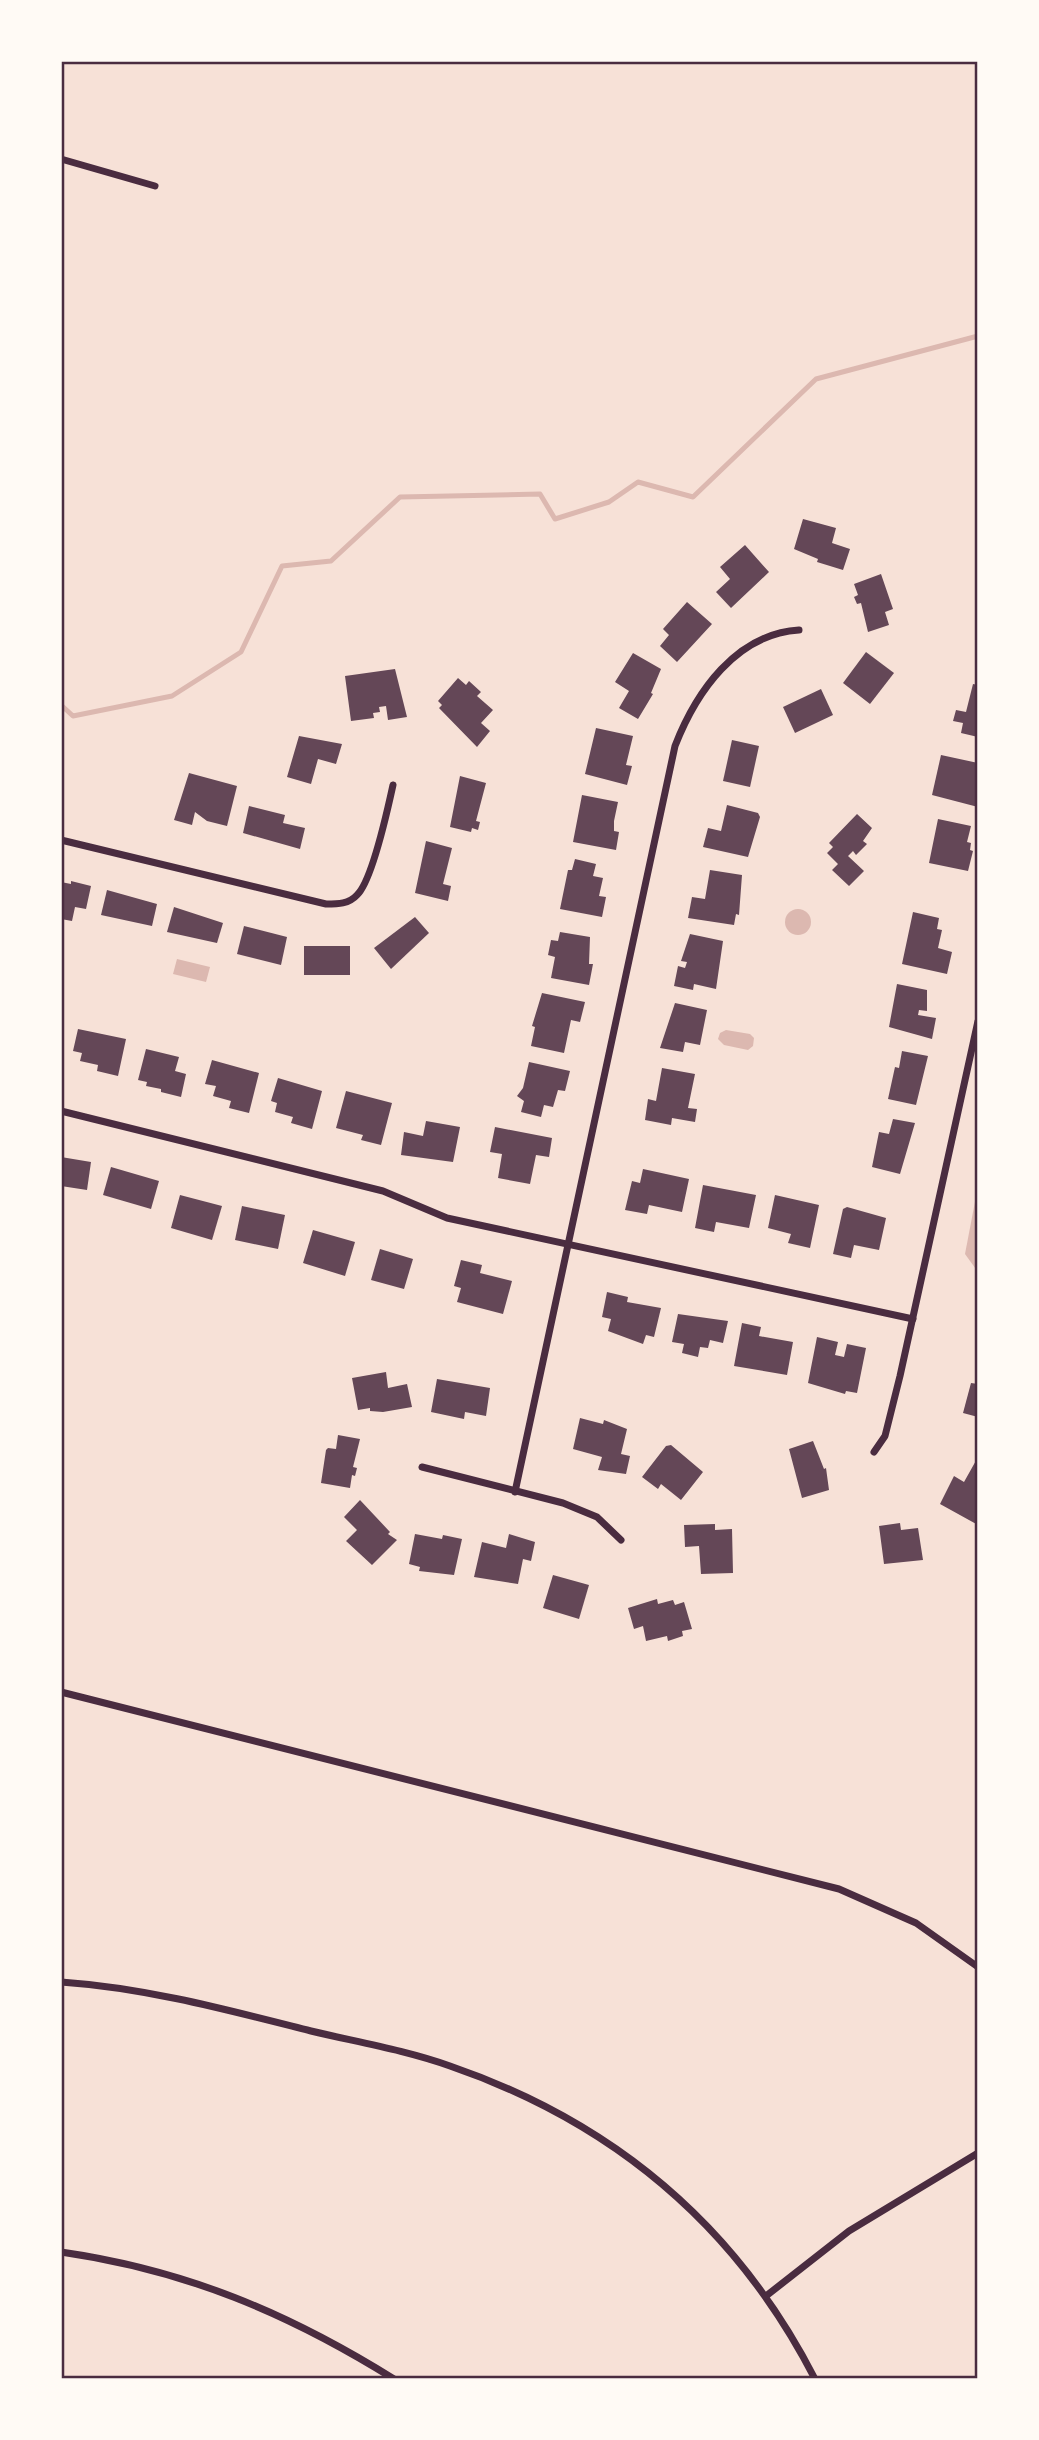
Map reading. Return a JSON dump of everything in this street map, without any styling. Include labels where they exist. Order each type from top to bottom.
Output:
[{"type":"street","points":[[61,159],[155,186]]},
{"type":"street","points":[[515,1492],[677,741],[690,709],[734,658],[756,641],[785,631],[799,630]]},
{"type":"street","points":[[61,840],[326,904],[339,904],[349,901],[364,888],[393,785]]},
{"type":"street","points":[[874,1452],[885,1436],[978,1021]]},
{"type":"street","points":[[61,1111],[333,1177],[383,1191],[447,1218],[913,1319]]},
{"type":"street","points":[[422,1467],[563,1503],[597,1517],[621,1540]]},
{"type":"street","points":[[61,1692],[839,1889],[916,1923],[978,1967]]},
{"type":"street","points":[[61,1982],[199,2002],[397,2050],[500,2085],[602,2138],[686,2203],[722,2241],[766,2296],[815,2379]]},
{"type":"street","points":[[766,2296],[849,2231],[978,2153]]},
{"type":"street","points":[[61,2252],[154,2270],[254,2303],[331,2340],[394,2379]]},
{"type":"shaded area","points":[[798,909],[807,913],[811,922],[807,931],[798,935],[789,931],[785,922],[789,913]]},
{"type":"shaded area","points":[[177,959],[210,967],[206,982],[173,974]]},
{"type":"shaded area","points":[[726,1030],[750,1034],[754,1038],[753,1046],[748,1050],[724,1045],[718,1039],[720,1033]]},
{"type":"shaded area","points":[[978,1186],[978,1272],[965,1254]]},
{"type":"building","points":[[803,519],[836,528],[832,543],[850,549],[843,570],[817,562],[818,559],[794,549]]},
{"type":"building","points":[[745,545],[769,572],[731,608],[716,592],[730,579],[720,567]]},
{"type":"building","points":[[881,574],[893,609],[885,612],[889,625],[868,632],[861,603],[857,604],[854,597],[858,595],[854,584]]},
{"type":"building","points":[[687,602],[712,624],[677,662],[660,646],[669,635],[663,629]]},
{"type":"building","points":[[866,652],[894,673],[870,704],[843,683]]},
{"type":"building","points":[[633,653],[661,669],[651,693],[653,694],[638,719],[619,708],[629,691],[615,682]]},
{"type":"building","points":[[395,669],[407,717],[388,720],[386,706],[379,707],[380,712],[373,713],[374,718],[351,721],[345,676]]},
{"type":"building","points":[[458,678],[466,685],[469,681],[481,692],[477,696],[493,710],[481,723],[490,731],[477,747],[439,708],[442,705],[438,701]]},
{"type":"building","points":[[973,684],[978,685],[978,737],[961,733],[963,723],[953,721],[956,710],[966,712]]},
{"type":"building","points":[[821,689],[833,715],[795,733],[783,707]]},
{"type":"building","points":[[596,728],[633,736],[626,765],[632,766],[627,785],[585,774]]},
{"type":"building","points":[[299,736],[342,744],[336,764],[318,759],[311,784],[287,777]]},
{"type":"building","points":[[732,740],[759,746],[750,787],[723,781]]},
{"type":"building","points":[[941,755],[978,763],[978,807],[932,795]]},
{"type":"building","points":[[189,773],[237,786],[227,826],[207,821],[195,812],[192,825],[174,820]]},
{"type":"building","points":[[460,776],[486,783],[476,821],[480,822],[478,830],[472,828],[471,832],[450,827]]},
{"type":"building","points":[[582,795],[618,802],[614,821],[614,831],[619,832],[616,850],[573,842]]},
{"type":"building","points":[[727,805],[758,813],[760,817],[748,857],[703,847],[708,828],[721,831]]},
{"type":"building","points":[[249,806],[285,815],[283,823],[305,828],[300,849],[243,833]]},
{"type":"building","points":[[857,814],[872,828],[863,841],[867,844],[856,855],[853,851],[848,856],[864,871],[849,886],[832,870],[838,864],[827,853],[833,847],[829,843]]},
{"type":"building","points":[[938,819],[971,826],[967,842],[971,843],[970,850],[973,851],[968,871],[929,863]]},
{"type":"building","points":[[426,841],[452,848],[443,884],[451,886],[448,901],[415,893]]},
{"type":"building","points":[[575,859],[596,864],[593,876],[603,878],[599,896],[606,897],[602,917],[560,909],[568,870],[572,870]]},
{"type":"building","points":[[710,870],[742,875],[739,915],[736,914],[734,925],[688,918],[692,897],[705,899]]},
{"type":"building","points":[[71,881],[91,886],[86,909],[75,907],[72,921],[61,919],[61,882],[71,884]]},
{"type":"building","points":[[107,890],[157,904],[152,926],[101,915]]},
{"type":"building","points":[[174,907],[223,923],[217,943],[167,932]]},
{"type":"building","points":[[913,912],[939,918],[937,929],[942,930],[938,948],[952,952],[947,974],[902,964]]},
{"type":"building","points":[[415,917],[429,933],[391,969],[374,948]]},
{"type":"building","points":[[244,926],[287,937],[281,965],[237,954]]},
{"type":"building","points":[[560,932],[590,937],[589,964],[593,964],[589,985],[551,978],[555,957],[548,955],[551,940],[558,941]]},
{"type":"building","points":[[690,934],[723,941],[716,989],[694,984],[693,990],[674,986],[678,966],[685,968],[687,962],[681,961]]},
{"type":"building","points":[[304,946],[350,946],[350,975],[304,975]]},
{"type":"building","points":[[897,984],[927,990],[927,1011],[919,1010],[918,1015],[936,1018],[932,1039],[889,1027]]},
{"type":"building","points":[[542,993],[585,1002],[580,1022],[571,1020],[564,1053],[531,1046],[535,1027],[532,1026]]},
{"type":"building","points":[[675,1003],[707,1010],[700,1045],[685,1042],[683,1052],[660,1048]]},
{"type":"building","points":[[78,1029],[126,1039],[118,1076],[97,1071],[98,1065],[80,1061],[82,1053],[73,1051]]},
{"type":"building","points":[[146,1049],[179,1057],[175,1071],[186,1074],[181,1097],[161,1092],[161,1089],[146,1086],[147,1082],[138,1080]]},
{"type":"building","points":[[902,1051],[928,1056],[916,1105],[888,1099],[895,1067],[899,1068]]},
{"type":"building","points":[[212,1060],[259,1073],[249,1113],[229,1108],[231,1101],[213,1096],[216,1086],[205,1084]]},
{"type":"building","points":[[529,1062],[570,1071],[565,1091],[558,1090],[553,1107],[544,1105],[541,1117],[521,1112],[524,1101],[517,1096],[523,1088]]},
{"type":"building","points":[[662,1068],[695,1074],[688,1108],[697,1109],[695,1122],[672,1118],[671,1125],[645,1120],[648,1099],[656,1101]]},
{"type":"building","points":[[278,1078],[322,1091],[312,1129],[291,1123],[293,1117],[275,1112],[277,1103],[271,1101]]},
{"type":"building","points":[[346,1091],[392,1103],[381,1145],[361,1140],[363,1135],[336,1128]]},
{"type":"building","points":[[893,1119],[915,1123],[900,1174],[872,1167],[879,1132],[889,1134]]},
{"type":"building","points":[[426,1121],[460,1127],[453,1162],[401,1155],[404,1132],[423,1136]]},
{"type":"building","points":[[495,1127],[552,1138],[549,1157],[536,1155],[530,1184],[498,1178],[502,1154],[490,1152]]},
{"type":"building","points":[[61,1157],[91,1162],[87,1190],[61,1186]]},
{"type":"building","points":[[111,1167],[159,1181],[151,1209],[103,1195]]},
{"type":"building","points":[[643,1169],[689,1179],[682,1212],[649,1205],[647,1214],[625,1210],[632,1181],[640,1183]]},
{"type":"building","points":[[703,1185],[756,1195],[749,1228],[716,1222],[714,1232],[695,1228]]},
{"type":"building","points":[[180,1195],[222,1206],[212,1240],[171,1228]]},
{"type":"building","points":[[775,1195],[819,1205],[810,1248],[788,1243],[791,1234],[768,1228]]},
{"type":"building","points":[[242,1206],[285,1215],[278,1249],[235,1240]]},
{"type":"building","points":[[847,1207],[886,1218],[879,1250],[854,1245],[851,1258],[833,1254],[843,1209]]},
{"type":"building","points":[[313,1230],[355,1242],[345,1276],[303,1263]]},
{"type":"building","points":[[380,1249],[413,1259],[404,1289],[371,1280]]},
{"type":"building","points":[[461,1260],[482,1265],[480,1273],[512,1281],[503,1314],[457,1302],[461,1288],[454,1286]]},
{"type":"building","points":[[607,1292],[628,1297],[627,1302],[661,1308],[654,1337],[646,1335],[643,1344],[608,1331],[611,1319],[602,1317]]},
{"type":"building","points":[[678,1314],[728,1321],[723,1343],[710,1340],[708,1348],[700,1347],[698,1357],[682,1353],[684,1344],[672,1342]]},
{"type":"building","points":[[742,1323],[761,1327],[759,1336],[793,1342],[787,1375],[734,1366]]},
{"type":"building","points":[[817,1337],[838,1342],[835,1355],[844,1357],[847,1344],[866,1348],[857,1393],[846,1391],[845,1394],[808,1383]]},
{"type":"building","points":[[386,1372],[388,1388],[407,1384],[412,1407],[383,1412],[370,1411],[370,1408],[358,1410],[352,1378]]},
{"type":"building","points":[[437,1379],[490,1388],[486,1416],[465,1412],[464,1419],[431,1412]]},
{"type":"building","points":[[971,1383],[978,1384],[978,1417],[963,1413]]},
{"type":"building","points":[[580,1418],[603,1424],[604,1420],[627,1429],[621,1454],[630,1456],[626,1474],[598,1470],[602,1457],[573,1449]]},
{"type":"building","points":[[338,1435],[360,1439],[353,1467],[357,1468],[355,1476],[352,1475],[350,1488],[321,1483],[326,1450],[336,1449]]},
{"type":"building","points":[[813,1441],[824,1469],[826,1468],[829,1490],[802,1498],[789,1449]]},
{"type":"building","points":[[671,1445],[703,1472],[681,1500],[661,1484],[658,1489],[642,1477],[666,1446]]},
{"type":"building","points":[[978,1457],[978,1525],[940,1504],[954,1476],[964,1482]]},
{"type":"building","points":[[360,1500],[390,1532],[388,1534],[397,1540],[372,1565],[346,1541],[357,1530],[344,1517]]},
{"type":"building","points":[[900,1523],[901,1530],[918,1528],[923,1560],[884,1564],[879,1526]]},
{"type":"building","points":[[715,1524],[715,1530],[732,1529],[733,1573],[701,1574],[699,1546],[685,1547],[684,1525]]},
{"type":"building","points":[[415,1534],[442,1539],[443,1535],[462,1539],[454,1575],[419,1571],[420,1567],[409,1564]]},
{"type":"building","points":[[509,1534],[535,1542],[531,1561],[523,1559],[518,1584],[474,1577],[482,1542],[506,1548]]},
{"type":"building","points":[[553,1575],[589,1585],[579,1619],[543,1608]]},
{"type":"building","points":[[657,1599],[658,1604],[673,1600],[675,1605],[684,1602],[692,1629],[682,1631],[683,1636],[668,1641],[667,1636],[646,1641],[643,1626],[634,1629],[628,1608]]},
{"type":"waterway","points":[[61,705],[73,716],[172,696],[241,652],[282,566],[331,561],[400,497],[540,494],[555,519],[609,502],[638,482],[693,497],[816,379],[978,336]]}]
